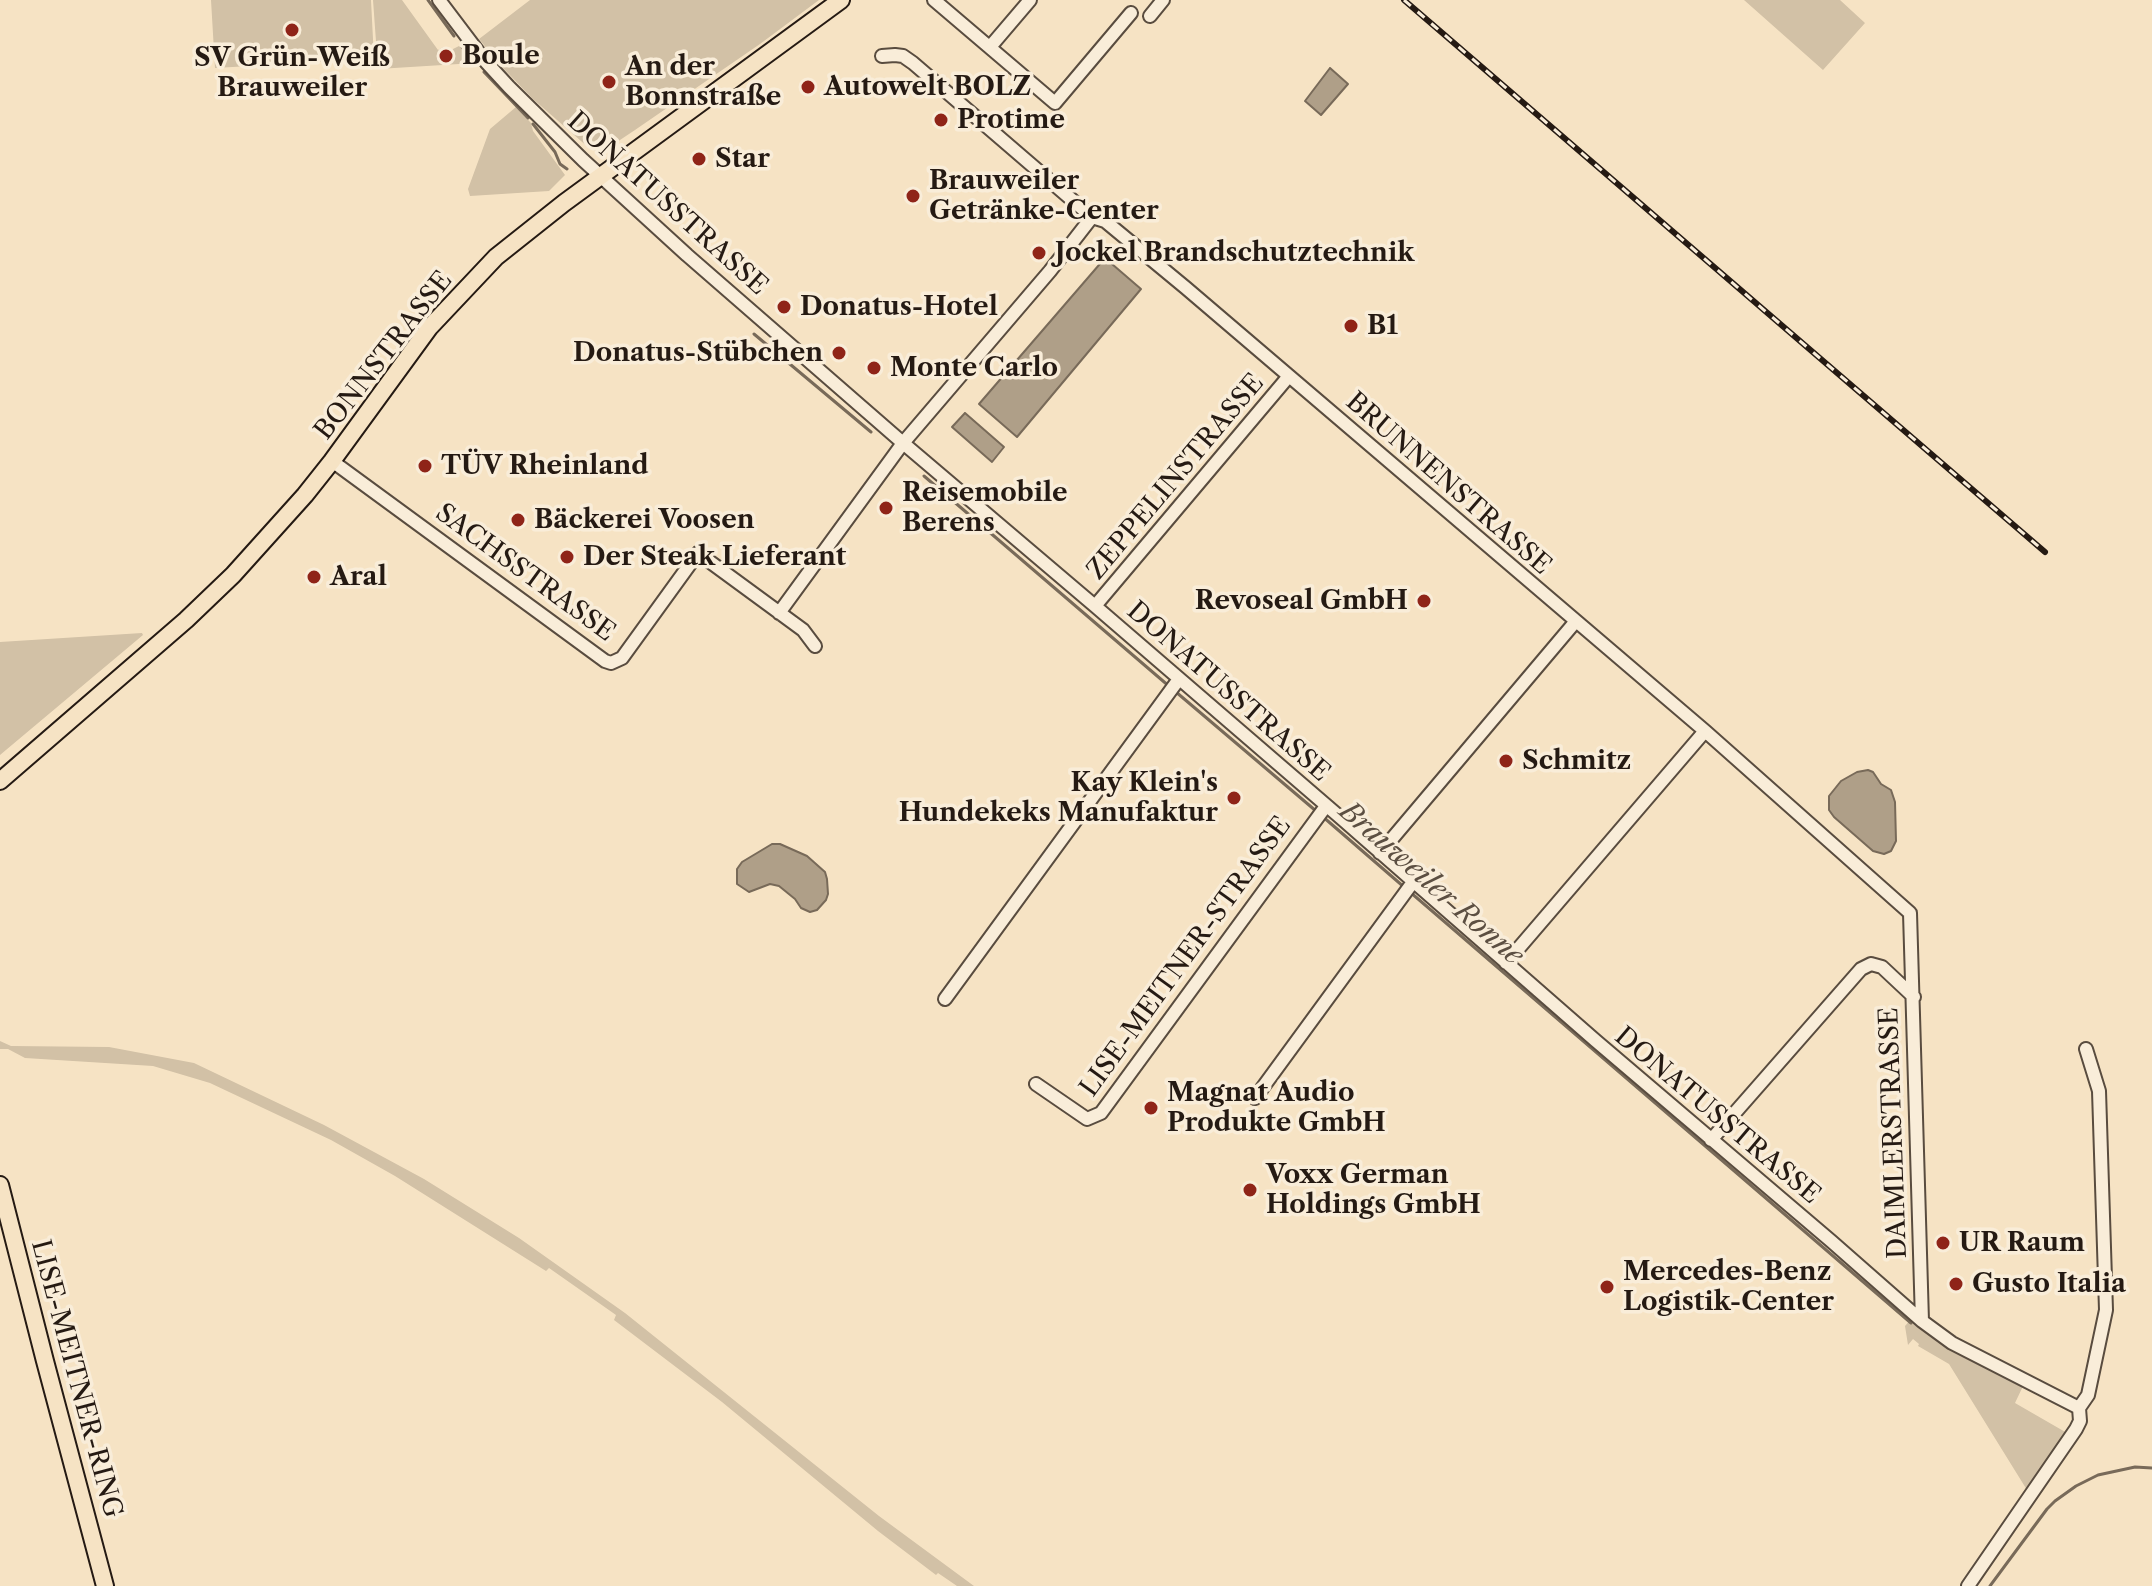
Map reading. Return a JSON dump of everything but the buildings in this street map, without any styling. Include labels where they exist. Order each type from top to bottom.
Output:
[{"type":"main road","name":"BONNSTRASSE","points":[[0,781],[233,575],[332,461],[429,328],[504,251],[841,0]]},
{"type":"main road","name":"LISE-MEITNER-RING","points":[[0,1185],[105,1586]]},
{"type":"street","name":"DONATUSSTRASSE","points":[[439,0],[486,62],[537,116],[687,255],[1411,883],[1922,1321],[1952,1343],[2079,1408]]},
{"type":"street","points":[[934,0],[1055,103],[1131,13]]},
{"type":"street","points":[[990,47],[1030,0]]},
{"type":"street","points":[[1150,16],[1163,0]]},
{"type":"street","name":"BRUNNENSTRASSE","points":[[882,56],[903,56],[913,63],[1092,217],[1105,221],[1705,731],[1910,913],[1914,997]]},
{"type":"street","points":[[779,613],[903,443],[1050,271],[1092,217]]},
{"type":"street","name":"ZEPPELINSTRASSE","points":[[1095,606],[1289,376]]},
{"type":"street","name":"SACHSSTRASSE","points":[[332,461],[605,661],[611,663],[622,658],[698,553],[803,630],[815,646]]},
{"type":"street","points":[[1380,853],[1576,621]]},
{"type":"street","points":[[945,999],[1177,681]]},
{"type":"street","points":[[1506,963],[1705,731]]},
{"type":"street","name":"LISE-MEITNER-STRASSE","points":[[1036,1084],[1087,1119],[1101,1113],[1324,807]]},
{"type":"street","points":[[1255,1098],[1411,883]]},
{"type":"street","name":"DAIMLERSTRASSE","points":[[1711,1140],[1861,969],[1871,964],[1882,967],[1914,997],[1922,1321]]},
{"type":"street","points":[[1968,1586],[2076,1429],[2080,1421],[2079,1408],[2088,1395],[2106,1310],[2099,1091],[2086,1049]]},
{"type":"shaded area","name":"SV Grün-Weiß Brauweiler","points":[[211,0],[371,0],[374,59],[215,68]]},
{"type":"shaded area","points":[[373,0],[402,0],[438,50],[443,47],[451,50],[459,46],[475,63],[378,69]]},
{"type":"shaded area","name":"An der Bonnstraße","points":[[530,0],[819,0],[635,130],[611,146],[596,151],[533,99],[479,39]]},
{"type":"shaded area","points":[[1744,0],[1840,0],[1865,23],[1823,70]]},
{"type":"shaded area","points":[[1330,68],[1348,84],[1321,115],[1305,101]]},
{"type":"shaded area","points":[[516,107],[531,123],[533,131],[565,175],[549,191],[470,196],[468,189],[490,129]]},
{"type":"shaded area","points":[[1105,258],[1141,289],[1017,437],[979,404]]},
{"type":"shaded area","points":[[965,413],[1004,447],[992,462],[952,427]]},
{"type":"shaded area","points":[[143,635],[0,755],[0,642]]},
{"type":"shaded area","points":[[1868,770],[1891,790],[1895,802],[1896,841],[1891,851],[1884,854],[1873,851],[1829,810],[1829,796],[1841,781]]},
{"type":"shaded area","points":[[772,844],[780,844],[807,856],[825,872],[828,894],[817,910],[810,912],[801,908],[779,886],[770,884],[749,892],[737,884],[737,869],[742,862]]},
{"type":"shaded area","points":[[0,1041],[11,1046],[109,1047],[194,1063],[324,1125],[424,1179],[519,1238],[625,1313],[879,1516],[974,1586],[957,1586],[938,1573],[936,1575],[722,1402],[614,1320],[616,1315],[549,1268],[546,1271],[395,1176],[331,1140],[210,1083],[153,1066],[25,1058],[8,1049],[0,1049]]},
{"type":"shaded area","points":[[1912,1318],[2024,1384],[2015,1403],[2067,1433],[2027,1490],[1949,1364],[1918,1346],[1913,1339],[1908,1345],[1905,1326]]},
{"type":"waterway","points":[[428,0],[454,36]]},
{"type":"waterway","points":[[462,47],[476,63]]},
{"type":"waterway","points":[[484,72],[528,118]]},
{"type":"waterway","points":[[533,124],[555,152],[560,164],[567,169]]},
{"type":"waterway","name":"Brauweiler Ronne","points":[[754,334],[871,432]]},
{"type":"waterway","name":"Brauweiler Ronne","points":[[924,476],[1170,687]]},
{"type":"waterway","name":"Brauweiler Ronne","points":[[1176,692],[1316,811]]},
{"type":"waterway","name":"Brauweiler Ronne","points":[[1322,816],[1404,887]]},
{"type":"waterway","name":"Brauweiler Ronne","points":[[1410,892],[1911,1323]]},
{"type":"waterway","points":[[1990,1586],[2055,1501],[2098,1475],[2135,1467],[2152,1468]]},
{"type":"railway","points":[[1404,0],[2045,552]]},
{"type":"place","name":"SV Grün-Weiß Brauweiler","points":[[292,30]]},
{"type":"place","name":"Boule","points":[[446,56]]},
{"type":"place","name":"An der Bonnstraße","points":[[609,82]]},
{"type":"place","name":"Autowelt BOLZ","points":[[808,87]]},
{"type":"place","name":"Protime","points":[[941,120]]},
{"type":"place","name":"Star","points":[[699,159]]},
{"type":"place","name":"Brauweiler Getränke-Center","points":[[913,196]]},
{"type":"place","name":"Jockel Brandschutztechnik","points":[[1039,253]]},
{"type":"place","name":"Donatus-Hotel","points":[[784,307]]},
{"type":"place","name":"B1","points":[[1351,326]]},
{"type":"place","name":"Donatus-Stübchen","points":[[839,353]]},
{"type":"place","name":"Monte Carlo","points":[[874,368]]},
{"type":"place","name":"TÜV Rheinland","points":[[425,466]]},
{"type":"place","name":"Reisemobile Berens","points":[[886,508]]},
{"type":"place","name":"Bäckerei Voosen","points":[[518,520]]},
{"type":"place","name":"Der Steak Lieferant","points":[[567,557]]},
{"type":"place","name":"Aral","points":[[314,577]]},
{"type":"place","name":"Revoseal GmbH","points":[[1424,601]]},
{"type":"place","name":"Schmitz","points":[[1506,761]]},
{"type":"place","name":"Kay Klein's Hundekeks Manufaktur","points":[[1234,798]]},
{"type":"place","name":"Magnat Audio Produkte GmbH","points":[[1151,1108]]},
{"type":"place","name":"Voxx German Holdings GmbH","points":[[1250,1190]]},
{"type":"place","name":"UR Raum","points":[[1943,1243]]},
{"type":"place","name":"Gusto Italia","points":[[1956,1284]]},
{"type":"place","name":"Mercedes-Benz Logistik-Center","points":[[1607,1287]]}]
